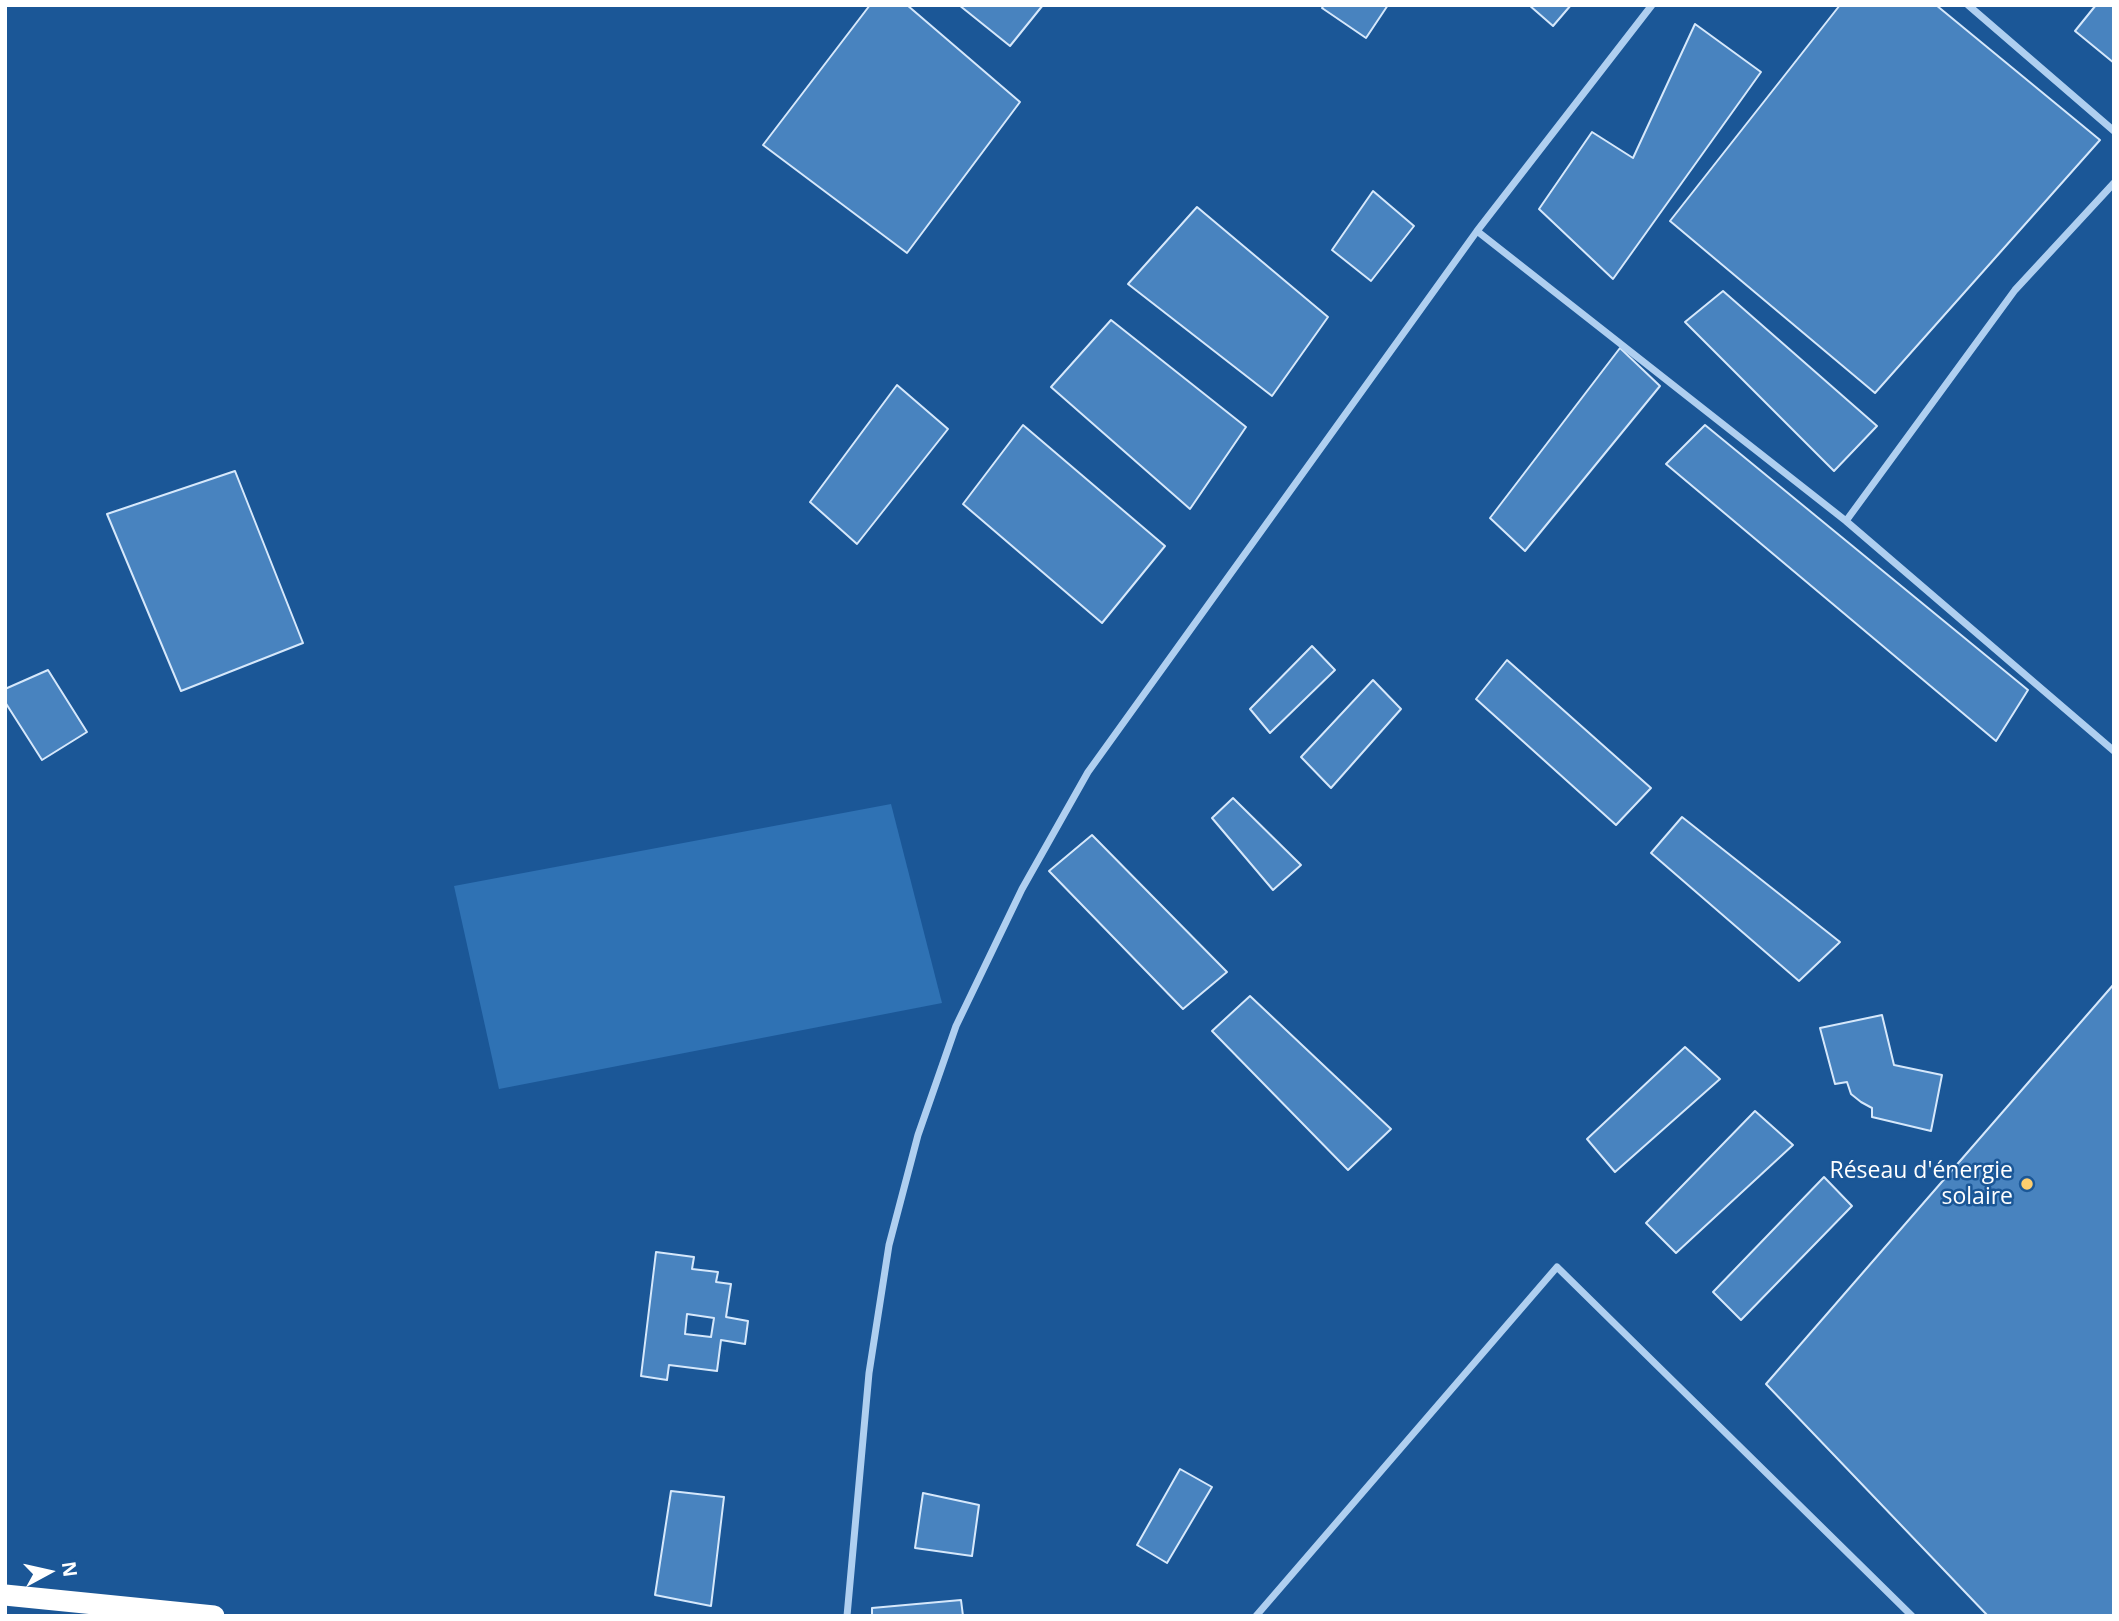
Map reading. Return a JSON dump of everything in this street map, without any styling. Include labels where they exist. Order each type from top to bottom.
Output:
[{"type":"highway","points":[[5,1595],[214,1616]]},
{"type":"street","points":[[847,1616],[869,1373],[889,1245],[918,1135],[956,1026],[1022,889],[1088,772],[1478,231],[1652,5]]},
{"type":"street","points":[[1968,5],[2114,131]]},
{"type":"street","points":[[1846,521],[2015,290],[2114,183]]},
{"type":"street","points":[[1478,231],[1846,521],[2114,751]]},
{"type":"street","points":[[1256,1616],[1557,1266],[1912,1616]]},
{"type":"shaded area","points":[[891,804],[942,1003],[499,1089],[454,886]]},
{"type":"building","points":[[870,5],[907,5],[1020,102],[907,253],[763,145]]},
{"type":"building","points":[[959,5],[1043,5],[1010,46]]},
{"type":"building","points":[[1324,5],[1388,5],[1366,38],[1322,8]]},
{"type":"building","points":[[1529,5],[1571,5],[1553,26]]},
{"type":"building","points":[[1840,5],[1936,5],[2100,140],[1875,393],[1670,221]]},
{"type":"building","points":[[2096,5],[2114,5],[2114,63],[2075,31]]},
{"type":"building","points":[[1695,24],[1761,72],[1613,279],[1539,209],[1592,132],[1633,158]]},
{"type":"building","points":[[1373,191],[1414,226],[1371,281],[1332,250]]},
{"type":"building","points":[[1197,207],[1328,317],[1272,396],[1128,284]]},
{"type":"building","points":[[1723,291],[1877,426],[1834,471],[1685,322]]},
{"type":"building","points":[[1111,320],[1246,427],[1190,509],[1051,387]]},
{"type":"building","points":[[1620,348],[1660,386],[1525,551],[1490,518]]},
{"type":"building","points":[[897,385],[948,429],[857,544],[810,502]]},
{"type":"building","points":[[1023,425],[1165,546],[1102,623],[963,504]]},
{"type":"building","points":[[1705,425],[2028,690],[1996,741],[1666,464]]},
{"type":"building","points":[[235,471],[303,643],[181,691],[107,514]]},
{"type":"building","points":[[1312,646],[1335,670],[1270,733],[1250,709]]},
{"type":"building","points":[[1507,660],[1651,788],[1616,825],[1476,699]]},
{"type":"building","points":[[48,670],[87,732],[42,760],[5,702],[5,689]]},
{"type":"building","points":[[1373,680],[1401,709],[1331,788],[1301,757]]},
{"type":"building","points":[[1233,798],[1301,865],[1273,890],[1212,818]]},
{"type":"building","points":[[1682,817],[1840,942],[1799,981],[1651,853]]},
{"type":"building","points":[[1092,835],[1227,972],[1183,1009],[1049,871]]},
{"type":"building","name":"Réseau d'énergie solaire","points":[[2114,984],[2114,1616],[1988,1616],[1766,1384]]},
{"type":"building","points":[[1250,996],[1391,1129],[1348,1170],[1212,1031]]},
{"type":"building","points":[[1882,1015],[1894,1065],[1942,1075],[1931,1131],[1872,1117],[1872,1108],[1851,1094],[1847,1082],[1835,1084],[1820,1028]]},
{"type":"building","points":[[1685,1047],[1720,1079],[1615,1172],[1587,1139]]},
{"type":"building","points":[[1755,1111],[1793,1145],[1676,1253],[1646,1223]]},
{"type":"building","points":[[1824,1177],[1852,1206],[1741,1320],[1713,1292]]},
{"type":"building","points":[[656,1252],[694,1257],[692,1269],[718,1272],[716,1282],[731,1284],[726,1317],[748,1321],[745,1344],[721,1340],[717,1371],[669,1365],[667,1380],[641,1376]],"holes":[[[687,1314],[714,1318],[711,1337],[685,1334]]]},
{"type":"building","points":[[1180,1469],[1212,1487],[1167,1563],[1137,1545]]},
{"type":"building","points":[[671,1491],[724,1497],[711,1606],[655,1595]]},
{"type":"building","points":[[923,1493],[979,1505],[972,1556],[915,1548]]},
{"type":"building","points":[[961,1600],[963,1616],[872,1616],[872,1608]]},
{"type":"place","name":"Réseau d'énergie solaire","points":[[2027,1184]]}]
